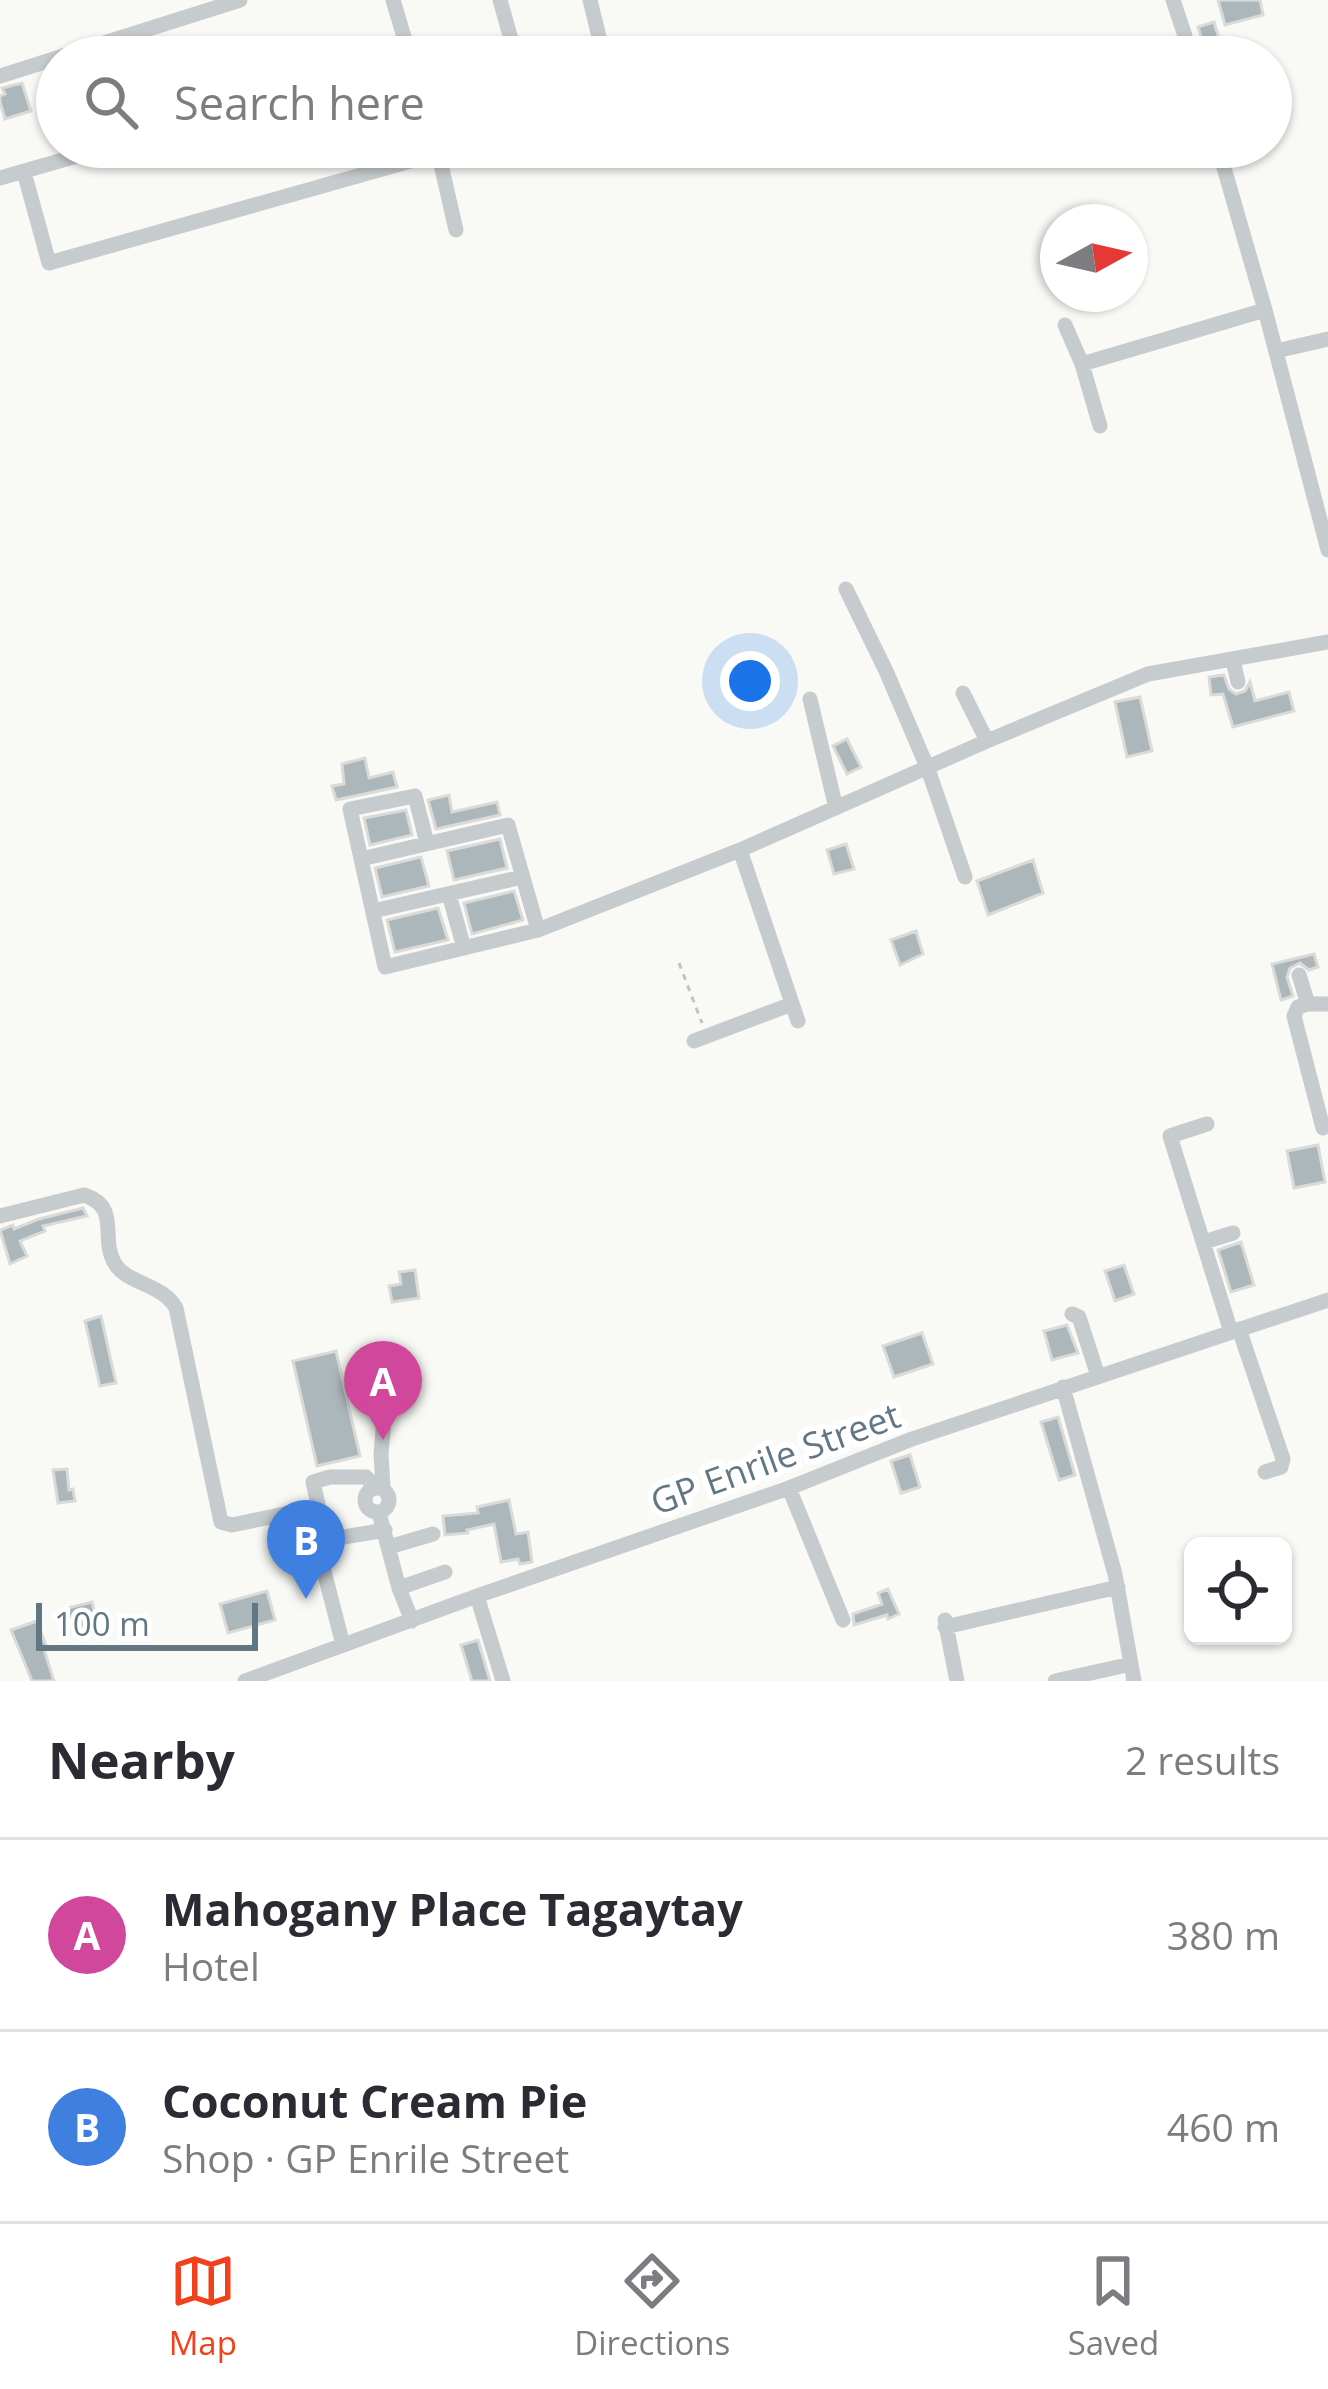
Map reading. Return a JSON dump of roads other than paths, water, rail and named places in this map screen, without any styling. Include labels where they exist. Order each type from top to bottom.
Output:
[{"type":"street","points":[[125,36],[240,0]]},
{"type":"street","points":[[393,0],[403,36]]},
{"type":"street","points":[[500,0],[510,36]]},
{"type":"street","points":[[590,0],[599,36]]},
{"type":"street","points":[[1173,0],[1185,36]]},
{"type":"street","points":[[0,76],[36,64]]},
{"type":"street","points":[[0,178],[37,168]]},
{"type":"street","points":[[24,172],[49,263],[376,168]]},
{"type":"street","points":[[442,168],[456,230]]},
{"type":"street","points":[[1224,168],[1328,550]]},
{"type":"street","points":[[1082,364],[1265,310]]},
{"type":"street","points":[[1065,326],[1100,426]]},
{"type":"street","points":[[1276,351],[1328,339]]},
{"type":"street","points":[[846,589],[928,769],[965,877]]},
{"type":"street","points":[[427,843],[415,796],[350,809],[385,967],[538,930],[740,850],[1148,674],[1328,642]]},
{"type":"street","points":[[1233,660],[1238,682]]},
{"type":"street","points":[[963,693],[986,741]]},
{"type":"street","points":[[810,699],[836,808]]},
{"type":"street","points":[[362,859],[508,825],[538,930]]},
{"type":"street","points":[[740,850],[798,1021]]},
{"type":"street","points":[[373,911],[522,877]]},
{"type":"street","points":[[449,894],[464,948]]},
{"type":"street","points":[[1299,975],[1308,1004]]},
{"type":"street","points":[[700,1039],[792,1004]]},
{"type":"street","points":[[1323,1129],[1294,1016],[1298,1007],[1328,1004]]},
{"type":"street","points":[[1207,1124],[1171,1136],[1283,1459],[1281,1467],[1265,1472]]},
{"type":"street","points":[[0,1216],[84,1195],[98,1199],[106,1212],[112,1261],[169,1295],[176,1308],[221,1522],[232,1525],[294,1512],[324,1571],[343,1645]]},
{"type":"street","points":[[1204,1242],[1233,1233]]},
{"type":"street","name":"GP Enrile Street","points":[[252,1680],[789,1488],[911,1439],[1328,1300]]},
{"type":"street","points":[[1072,1314],[1079,1317],[1098,1376]]},
{"type":"street","points":[[379,1360],[385,1408],[379,1488]]},
{"type":"street","points":[[1055,1681],[1133,1672],[1118,1587],[1063,1387]]},
{"type":"street","points":[[412,1621],[399,1588],[387,1539],[379,1513],[386,1509],[388,1494],[366,1477],[313,1482],[326,1540],[387,1539],[433,1534]]},
{"type":"street","points":[[789,1488],[844,1619]]},
{"type":"street","points":[[399,1588],[445,1572]]},
{"type":"street","points":[[957,1681],[945,1622],[1118,1587]]},
{"type":"street","points":[[477,1596],[503,1681]]},
{"type":"place","name":"Mahogany Place Tagaytay","points":[[383,1440]]},
{"type":"place","name":"Coconut Cream Pie","points":[[306,1599]]}]
